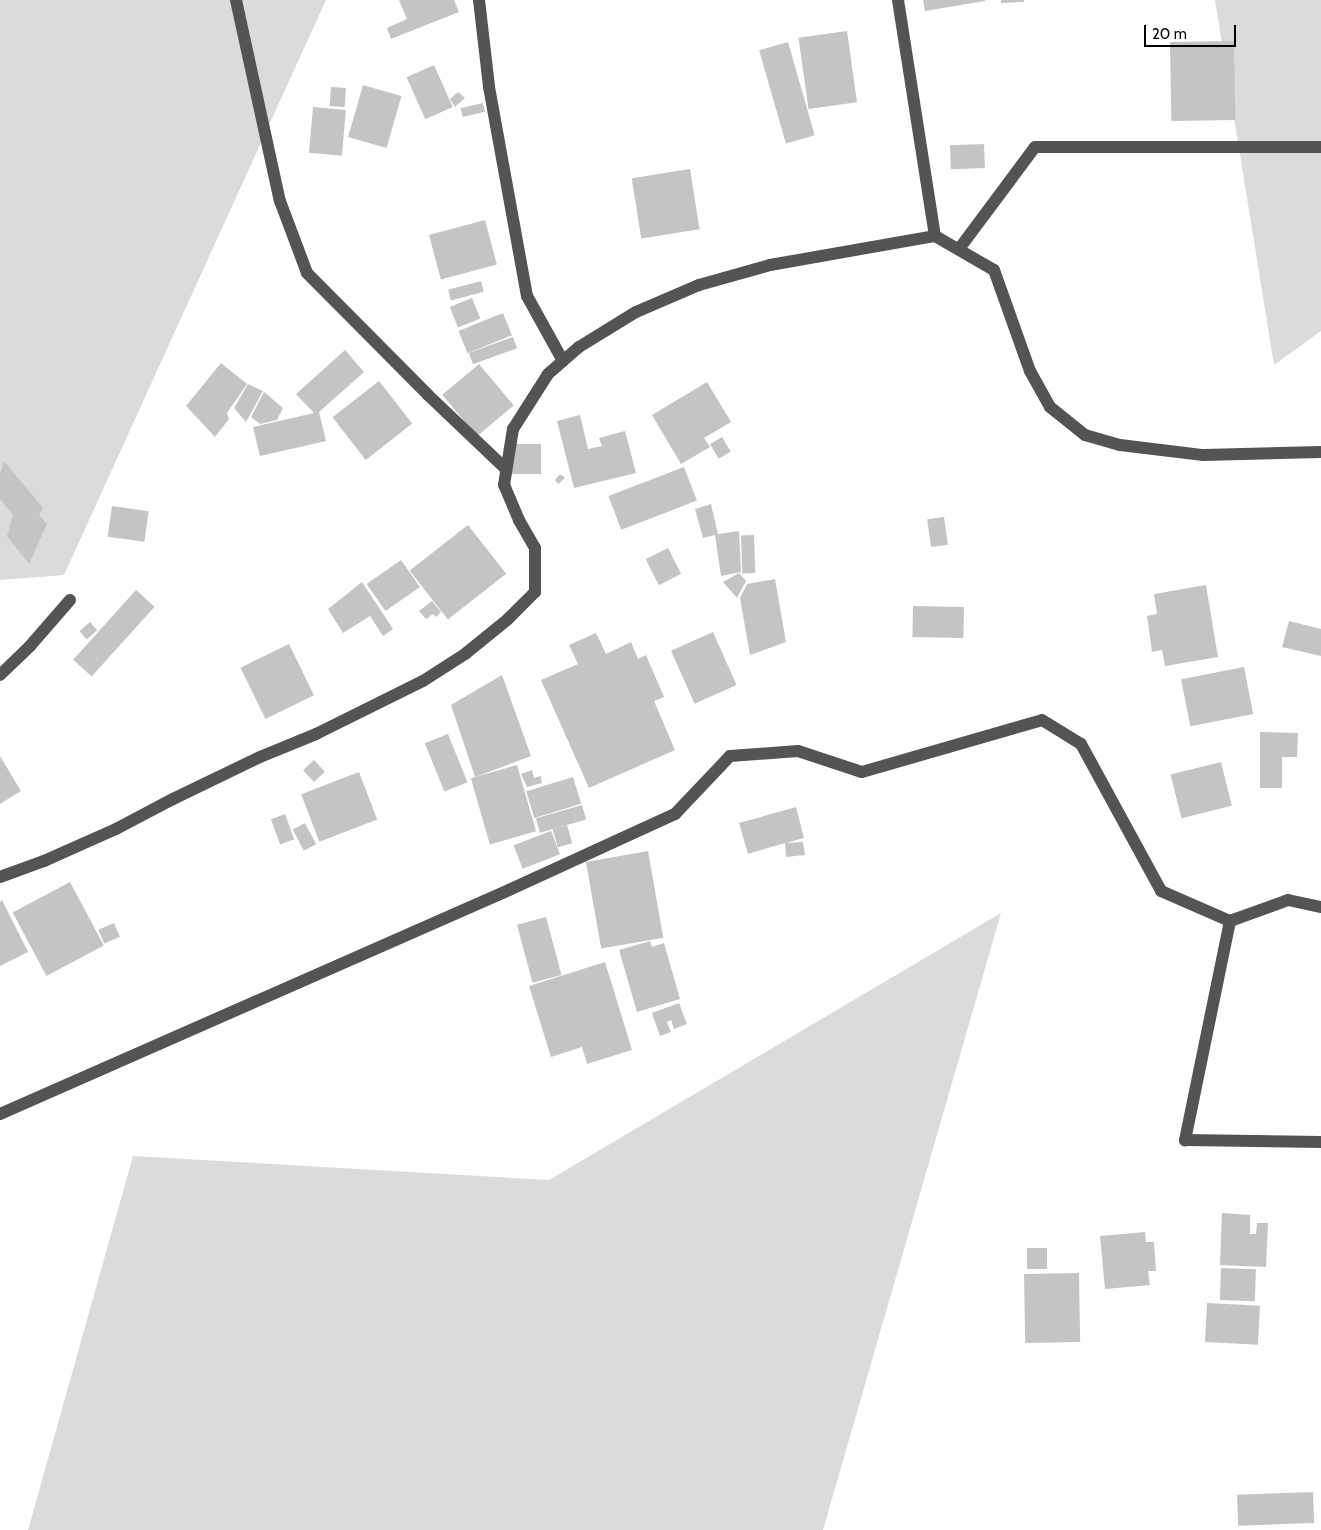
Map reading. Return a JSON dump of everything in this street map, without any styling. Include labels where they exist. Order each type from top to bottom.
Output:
[{"type":"street","points":[[236,0],[280,201],[307,273],[428,395],[506,470]]},
{"type":"street","points":[[479,0],[489,87],[527,296],[563,360]]},
{"type":"street","points":[[898,0],[935,236]]},
{"type":"street","points":[[959,249],[1035,147],[1321,147]]},
{"type":"street","points":[[0,877],[44,861],[116,829],[423,681],[464,654],[508,619],[535,592],[535,548],[519,520],[504,485],[512,429],[548,374],[578,347],[636,312],[699,285],[770,265],[935,236],[994,270],[1030,371],[1050,407],[1085,435],[1120,445],[1203,455],[1321,452]]},
{"type":"street","points":[[0,675],[30,646],[70,600]]},
{"type":"street","points":[[0,1114],[518,886],[675,814],[730,756],[798,751],[862,772],[1042,720],[1081,744],[1161,891],[1230,921],[1288,900],[1321,907]]},
{"type":"street","points":[[1230,921],[1185,1140],[1321,1142]]},
{"type":"shaded area","points":[[0,0],[326,0],[64,575],[0,580]]},
{"type":"shaded area","points":[[1215,0],[1321,0],[1321,331],[1274,365]]},
{"type":"shaded area","points":[[1001,913],[823,1530],[28,1530],[133,1156],[549,1180]]},
{"type":"building","points":[[399,0],[454,0],[459,12],[391,39],[387,28],[407,19]]},
{"type":"building","points":[[923,0],[985,0],[985,1],[925,11]]},
{"type":"building","points":[[1001,0],[1024,0],[1024,2],[1001,3]]},
{"type":"building","points":[[847,31],[857,102],[808,109],[798,38]]},
{"type":"building","points":[[1234,41],[1235,120],[1171,121],[1170,42]]},
{"type":"building","points":[[788,42],[815,135],[786,144],[759,50]]},
{"type":"building","points":[[434,65],[453,107],[425,119],[407,77]]},
{"type":"building","points":[[363,85],[401,96],[387,148],[348,137]]},
{"type":"building","points":[[331,87],[346,88],[345,107],[330,106]]},
{"type":"building","points":[[458,92],[465,98],[455,107],[450,99]]},
{"type":"building","points":[[483,103],[485,112],[463,117],[461,108]]},
{"type":"building","points":[[313,107],[346,110],[342,156],[309,153]]},
{"type":"building","points":[[984,144],[985,168],[951,169],[950,145]]},
{"type":"building","points":[[690,169],[700,229],[641,238],[632,178]]},
{"type":"building","points":[[485,220],[497,264],[441,279],[429,235]]},
{"type":"building","points":[[481,281],[484,292],[451,300],[448,290]]},
{"type":"building","points":[[472,298],[480,318],[458,327],[450,307]]},
{"type":"building","points":[[503,313],[512,335],[467,353],[458,331]]},
{"type":"building","points":[[513,337],[517,348],[473,364],[469,353]]},
{"type":"building","points":[[345,350],[364,372],[319,412],[326,441],[260,456],[253,427],[314,413],[296,394]]},
{"type":"building","points":[[221,363],[247,384],[227,413],[229,419],[215,437],[186,406]]},
{"type":"building","points":[[479,364],[514,405],[477,436],[442,395]]},
{"type":"building","points":[[379,381],[412,424],[366,460],[333,417]]},
{"type":"building","points":[[707,382],[731,422],[704,438],[710,447],[681,464],[652,415]]},
{"type":"building","points":[[248,384],[263,391],[246,422],[234,408]]},
{"type":"building","points":[[264,392],[283,408],[277,420],[260,424],[251,417]]},
{"type":"building","points":[[580,415],[588,449],[602,446],[599,438],[625,431],[636,473],[574,488],[557,421]]},
{"type":"building","points":[[722,437],[731,452],[719,459],[710,444]]},
{"type":"building","points":[[512,444],[541,444],[541,474],[512,474]]},
{"type":"building","points":[[4,461],[43,508],[39,515],[47,524],[29,564],[7,536],[13,515],[0,499],[0,475]]},
{"type":"building","points":[[684,467],[697,501],[621,530],[608,496]]},
{"type":"building","points":[[560,474],[565,478],[558,484],[555,480]]},
{"type":"building","points":[[711,504],[718,534],[739,531],[741,572],[721,576],[715,535],[703,538],[695,509]]},
{"type":"building","points":[[112,506],[149,511],[144,542],[108,537]]},
{"type":"building","points":[[944,517],[948,545],[931,547],[927,519]]},
{"type":"building","points":[[468,525],[506,574],[448,619],[410,571]]},
{"type":"building","points":[[741,535],[754,535],[755,573],[742,573]]},
{"type":"building","points":[[668,548],[681,574],[659,585],[646,559]]},
{"type":"building","points":[[401,560],[420,587],[386,611],[367,584]]},
{"type":"building","points":[[739,573],[746,581],[737,598],[723,582]]},
{"type":"building","points":[[775,579],[786,642],[750,655],[740,598],[747,584]]},
{"type":"building","points":[[362,582],[393,629],[383,636],[370,616],[343,633],[328,609]]},
{"type":"building","points":[[1206,585],[1218,657],[1165,666],[1162,650],[1152,652],[1147,616],[1157,614],[1154,594]]},
{"type":"building","points":[[136,590],[155,607],[92,677],[73,660]]},
{"type":"building","points":[[432,601],[441,612],[436,617],[433,614],[426,619],[419,611]]},
{"type":"building","points":[[913,606],[964,607],[963,638],[912,637]]},
{"type":"building","points":[[1289,621],[1321,629],[1321,656],[1282,647]]},
{"type":"building","points":[[90,622],[97,630],[87,639],[79,631]]},
{"type":"building","points":[[713,632],[737,685],[695,704],[671,651]]},
{"type":"building","points":[[596,633],[606,654],[631,642],[638,659],[646,655],[664,697],[654,701],[675,750],[589,788],[541,680],[578,664],[569,645]]},
{"type":"building","points":[[289,644],[314,695],[265,719],[240,668]]},
{"type":"building","points":[[1244,667],[1253,714],[1190,726],[1181,679]]},
{"type":"building","points":[[502,675],[531,756],[475,777],[451,705]]},
{"type":"building","points":[[1260,732],[1298,733],[1297,757],[1282,757],[1282,788],[1260,788]]},
{"type":"building","points":[[448,734],[467,782],[444,792],[425,743]]},
{"type":"building","points":[[0,756],[21,791],[0,804]]},
{"type":"building","points":[[314,760],[325,772],[314,782],[303,770]]},
{"type":"building","points":[[1221,762],[1232,806],[1181,818],[1171,775]]},
{"type":"building","points":[[517,765],[536,831],[490,845],[471,778]]},
{"type":"building","points":[[532,770],[534,778],[541,776],[542,783],[527,787],[521,774]]},
{"type":"building","points":[[359,772],[377,820],[319,842],[301,794]]},
{"type":"building","points":[[573,777],[581,804],[534,818],[526,791]]},
{"type":"building","points":[[582,805],[586,819],[540,833],[536,818]]},
{"type":"building","points":[[796,807],[804,838],[786,843],[803,842],[805,855],[786,857],[785,843],[748,854],[739,823]]},
{"type":"building","points":[[285,814],[294,839],[280,845],[271,819]]},
{"type":"building","points":[[305,823],[316,844],[304,851],[293,830]]},
{"type":"building","points":[[567,825],[572,843],[558,847],[553,829]]},
{"type":"building","points":[[551,831],[560,854],[523,869],[514,845]]},
{"type":"building","points":[[648,851],[663,938],[601,949],[586,862]]},
{"type":"building","points":[[70,882],[104,946],[46,976],[13,913]]},
{"type":"building","points":[[2,900],[28,952],[0,966],[0,902]]},
{"type":"building","points":[[546,917],[562,975],[533,983],[517,925]]},
{"type":"building","points":[[114,923],[120,937],[104,943],[98,930]]},
{"type":"building","points":[[650,941],[652,947],[664,943],[680,999],[637,1012],[619,950]]},
{"type":"building","points":[[605,962],[632,1050],[587,1064],[582,1047],[551,1057],[529,986]]},
{"type":"building","points":[[679,1003],[687,1024],[674,1029],[671,1020],[667,1022],[671,1032],[660,1036],[652,1013]]},
{"type":"building","points":[[1222,1213],[1250,1215],[1250,1234],[1256,1234],[1257,1223],[1268,1223],[1266,1267],[1220,1265]]},
{"type":"building","points":[[1145,1232],[1146,1242],[1154,1242],[1156,1271],[1148,1271],[1150,1285],[1105,1289],[1100,1236]]},
{"type":"building","points":[[1027,1248],[1047,1248],[1047,1269],[1027,1269]]},
{"type":"building","points":[[1221,1268],[1256,1269],[1255,1301],[1220,1300]]},
{"type":"building","points":[[1079,1273],[1080,1342],[1025,1343],[1024,1274]]},
{"type":"building","points":[[1207,1303],[1260,1306],[1258,1345],[1205,1342]]},
{"type":"building","points":[[1313,1492],[1314,1523],[1238,1526],[1237,1495]]}]
